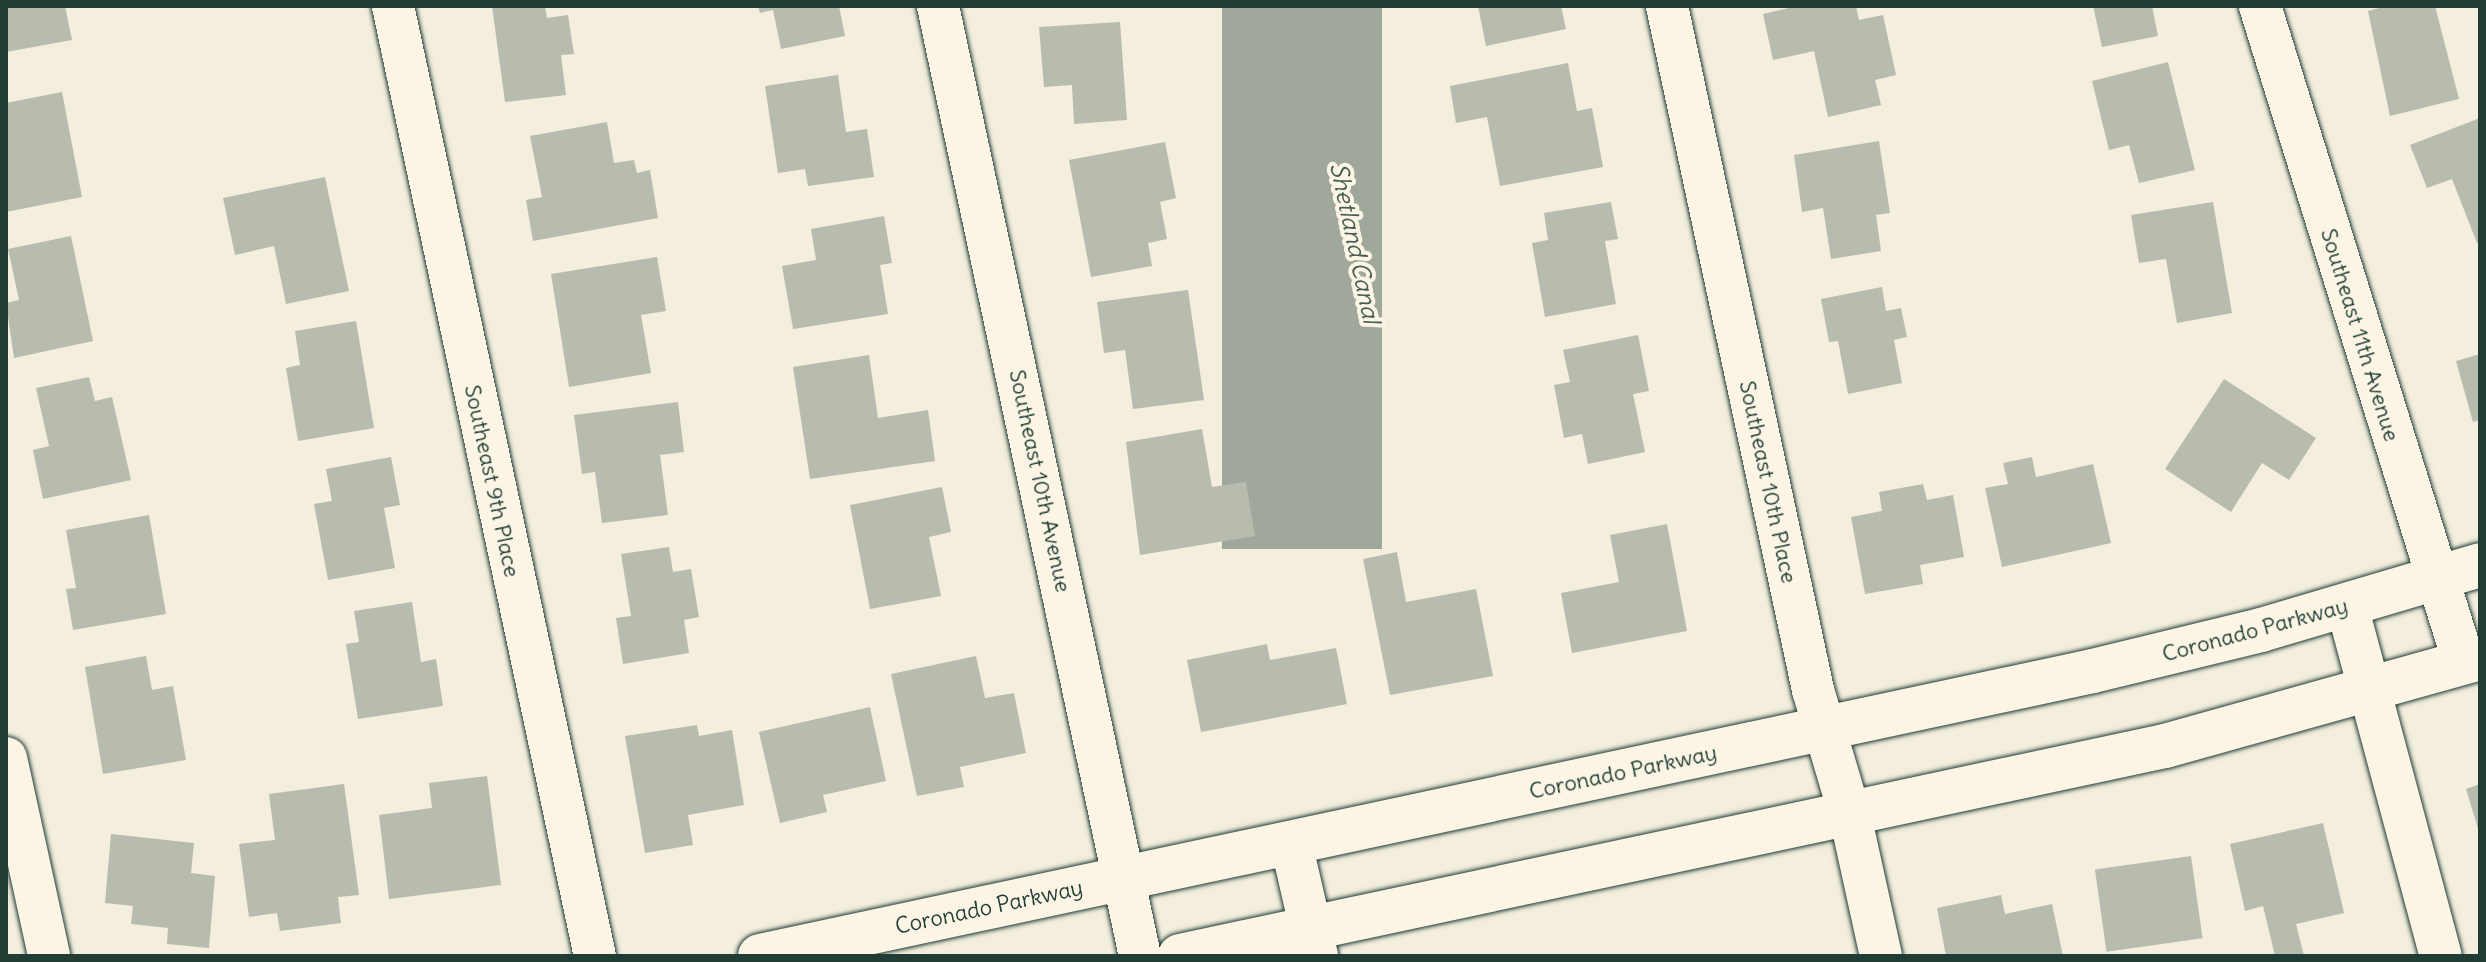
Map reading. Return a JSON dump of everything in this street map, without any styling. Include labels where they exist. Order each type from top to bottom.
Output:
[{"type":"street","name":"Southeast 9th Place","points":[[393,6],[595,956]]},
{"type":"street","name":"Southeast 10th Avenue","points":[[938,6],[1140,956]]},
{"type":"street","name":"Southeast 10th Place","points":[[1667,6],[1825,730],[1850,815],[1881,956]]},
{"type":"street","name":"Southeast 11th Avenue","points":[[2260,6],[2434,579],[2472,661]]},
{"type":"street","name":"Coronado Parkway","points":[[760,956],[2108,667],[2347,606],[2480,565]]},
{"type":"street","points":[[2347,606],[2441,956]]},
{"type":"street","points":[[1180,956],[1314,942],[1850,815],[2165,746],[2472,661]]},
{"type":"street","points":[[6,758],[49,956]]},
{"type":"street","points":[[1291,843],[1314,942]]},
{"type":"water","name":"Shetland Canal","points":[[1222,6],[1382,6],[1382,549],[1222,549]]},
{"type":"building","points":[[6,6],[65,6],[72,40],[6,52]]},
{"type":"building","points":[[492,6],[545,6],[547,18],[568,15],[574,54],[561,55],[566,95],[505,102]]},
{"type":"building","points":[[758,6],[839,6],[845,36],[781,49],[773,10],[760,13]]},
{"type":"building","points":[[1478,6],[1561,6],[1566,29],[1486,46]]},
{"type":"building","points":[[1797,6],[1856,6],[1859,20],[1883,15],[1896,75],[1875,80],[1881,105],[1828,117],[1814,51],[1773,60],[1763,14]]},
{"type":"building","points":[[2093,6],[2152,6],[2158,36],[2102,47]]},
{"type":"building","points":[[2387,6],[2435,6],[2459,99],[2390,116],[2368,11]]},
{"type":"building","points":[[1120,22],[1127,120],[1074,124],[1072,85],[1044,87],[1039,27]]},
{"type":"building","points":[[2168,62],[2195,170],[2139,183],[2129,145],[2109,150],[2092,81]]},
{"type":"building","points":[[1568,63],[1577,111],[1592,108],[1603,167],[1500,186],[1487,117],[1456,123],[1450,86]]},
{"type":"building","points":[[838,75],[846,132],[867,129],[874,177],[808,186],[805,169],[778,173],[765,86]]},
{"type":"building","points":[[62,92],[82,197],[6,212],[6,103]]},
{"type":"building","points":[[2480,118],[2480,242],[2477,243],[2452,179],[2427,188],[2410,145]]},
{"type":"building","points":[[607,122],[614,163],[634,160],[637,173],[650,170],[658,218],[533,241],[526,200],[542,197],[530,136]]},
{"type":"building","points":[[1879,141],[1890,213],[1876,215],[1881,251],[1831,259],[1823,208],[1802,212],[1794,155]]},
{"type":"building","points":[[1165,142],[1176,198],[1160,202],[1167,239],[1148,243],[1152,266],[1091,277],[1069,160]]},
{"type":"building","points":[[325,177],[349,291],[286,304],[274,246],[235,255],[223,198]]},
{"type":"building","points":[[1611,202],[1618,239],[1605,241],[1616,304],[1545,317],[1532,243],[1548,240],[1544,213]]},
{"type":"building","points":[[2213,202],[2232,313],[2177,323],[2166,259],[2139,263],[2131,215]]},
{"type":"building","points":[[884,216],[892,263],[880,265],[888,314],[793,329],[782,266],[816,260],[811,229]]},
{"type":"building","points":[[71,236],[93,341],[14,358],[6,303],[19,300],[8,249]]},
{"type":"building","points":[[657,257],[666,311],[641,315],[651,373],[569,387],[551,274]]},
{"type":"building","points":[[1882,287],[1886,311],[1901,308],[1907,337],[1894,340],[1902,383],[1848,394],[1838,341],[1829,342],[1821,299]]},
{"type":"building","points":[[1188,290],[1204,400],[1133,409],[1125,350],[1104,353],[1097,302]]},
{"type":"building","points":[[356,321],[374,428],[298,441],[286,368],[300,365],[295,331]]},
{"type":"building","points":[[1638,335],[1649,391],[1633,394],[1645,452],[1588,464],[1582,434],[1564,438],[1554,385],[1570,382],[1563,350]]},
{"type":"building","points":[[2480,354],[2480,420],[2473,422],[2456,361]]},
{"type":"building","points":[[869,355],[878,418],[928,410],[935,461],[810,479],[793,367]]},
{"type":"building","points":[[89,377],[95,401],[112,397],[131,480],[43,499],[33,450],[49,446],[36,388]]},
{"type":"building","points":[[2224,379],[2316,438],[2289,480],[2262,463],[2231,512],[2165,469]]},
{"type":"building","points":[[678,402],[684,452],[660,455],[668,515],[602,523],[595,472],[582,474],[574,415]]},
{"type":"building","points":[[1202,429],[1212,487],[1246,482],[1255,536],[1140,555],[1126,442]]},
{"type":"building","points":[[391,457],[400,505],[384,508],[395,568],[328,580],[314,504],[332,501],[326,469]]},
{"type":"building","points":[[2032,457],[2036,477],[2093,464],[2111,543],[2002,567],[1985,488],[2008,484],[2003,463]]},
{"type":"building","points":[[1923,484],[1927,500],[1953,495],[1964,557],[1920,565],[1923,584],[1865,594],[1851,517],[1882,511],[1879,492]]},
{"type":"building","points":[[942,487],[951,532],[929,537],[941,596],[870,609],[850,505]]},
{"type":"building","points":[[149,515],[166,614],[73,630],[66,589],[76,588],[66,530]]},
{"type":"building","points":[[1667,524],[1687,631],[1572,653],[1561,593],[1619,582],[1610,535]]},
{"type":"building","points":[[669,547],[673,572],[691,569],[699,617],[684,620],[689,653],[623,664],[616,618],[631,616],[621,554]]},
{"type":"building","points":[[1397,552],[1406,602],[1476,589],[1493,676],[1390,695],[1363,559]]},
{"type":"building","points":[[412,602],[421,662],[436,659],[443,706],[358,719],[346,644],[359,642],[354,611]]},
{"type":"building","points":[[1267,644],[1270,660],[1336,648],[1347,704],[1201,732],[1187,660]]},
{"type":"building","points":[[146,656],[152,690],[173,686],[186,760],[103,774],[85,667]]},
{"type":"building","points":[[976,656],[985,698],[1014,693],[1026,753],[960,767],[964,787],[917,796],[891,674]]},
{"type":"building","points":[[870,707],[886,781],[823,795],[827,812],[780,823],[759,732]]},
{"type":"building","points":[[697,725],[699,736],[732,730],[744,805],[688,815],[693,845],[645,853],[625,736]]},
{"type":"building","points":[[487,776],[501,885],[389,899],[379,815],[432,808],[429,783]]},
{"type":"building","points":[[344,784],[359,895],[338,897],[341,923],[280,931],[277,913],[249,917],[239,844],[275,840],[269,794]]},
{"type":"building","points":[[2480,784],[2480,832],[2479,832],[2466,789]]},
{"type":"building","points":[[2323,823],[2344,913],[2296,924],[2304,956],[2275,956],[2263,906],[2245,911],[2230,844]]},
{"type":"building","points":[[111,834],[194,843],[191,873],[215,876],[209,948],[167,944],[168,928],[131,924],[133,906],[105,903]]},
{"type":"building","points":[[2191,856],[2203,938],[2106,952],[2095,869]]},
{"type":"building","points":[[2001,895],[2005,914],[2052,904],[2063,956],[1946,956],[1937,908]]}]
